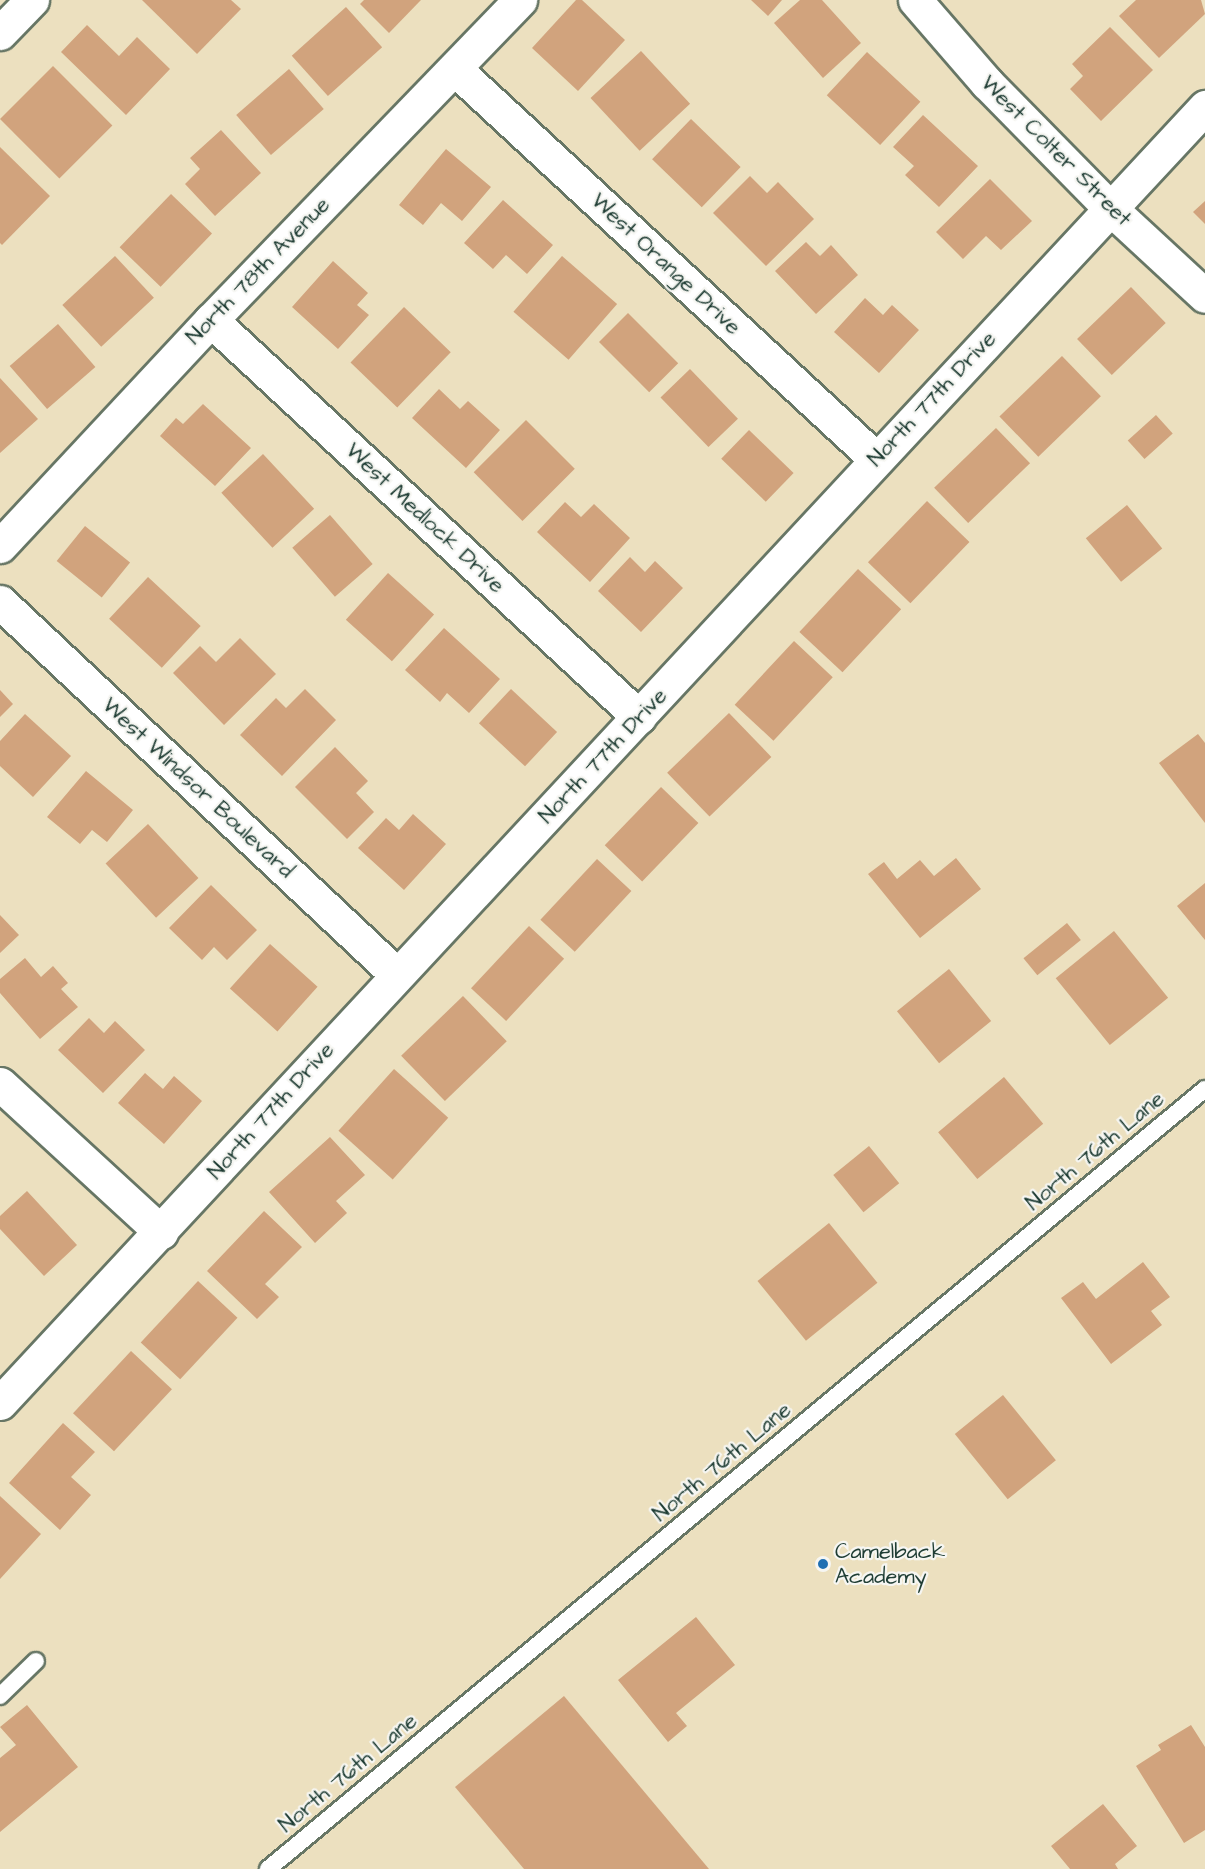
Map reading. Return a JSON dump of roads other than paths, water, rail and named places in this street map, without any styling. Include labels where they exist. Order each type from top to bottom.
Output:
[{"type":"street","points":[[0,33],[32,0]]},
{"type":"street","name":"North 78th Avenue","points":[[0,546],[210,320],[520,0]]},
{"type":"street","name":"West Colter Street","points":[[915,0],[987,83],[1110,208],[1205,296]]},
{"type":"street","name":"West Orange Drive","points":[[455,69],[876,459]]},
{"type":"street","name":"North 77th Drive","points":[[0,1403],[161,1232],[396,974],[639,717],[1205,107]]},
{"type":"street","name":"West Medlock Drive","points":[[210,320],[639,717]]},
{"type":"street","name":"West Windsor Boulevard","points":[[0,602],[396,974]]},
{"type":"street","points":[[0,1084],[161,1232]]},
{"type":"lane","name":"North 76th Lane","points":[[268,1869],[1205,1089]]},
{"type":"lane","points":[[0,1696],[36,1661]]},
{"type":"place","name":"Camelback Academy","points":[[823,1564]]}]
